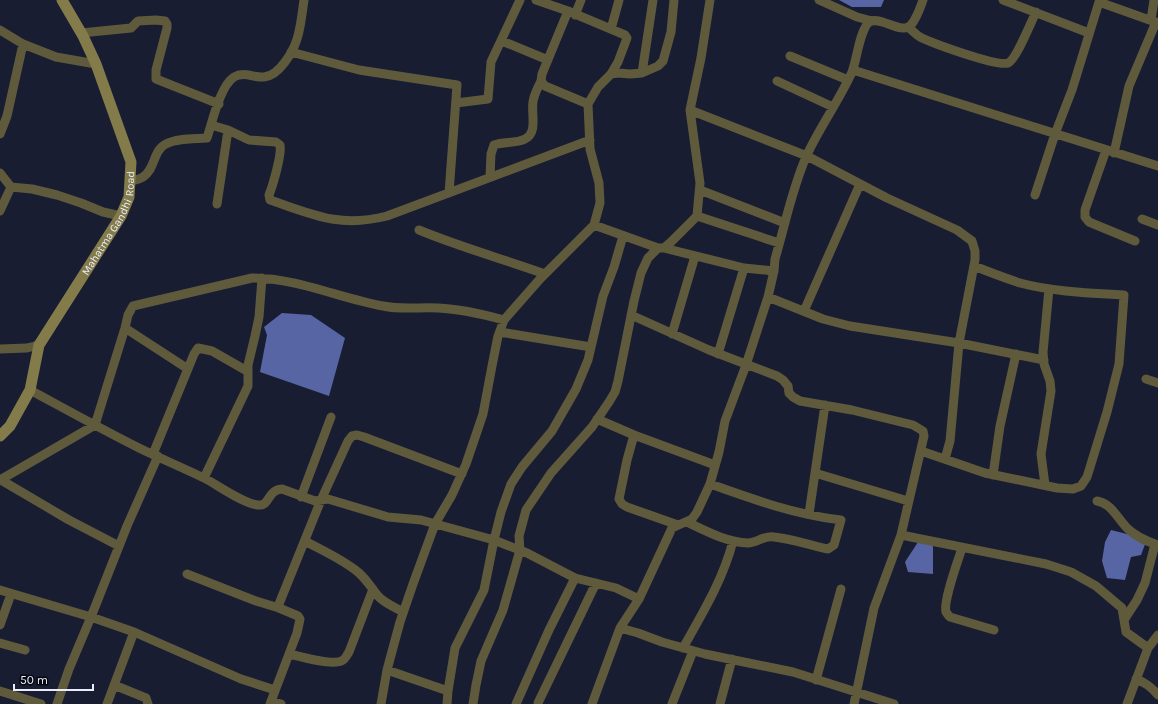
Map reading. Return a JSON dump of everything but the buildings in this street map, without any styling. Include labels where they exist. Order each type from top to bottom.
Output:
[{"type":"main road","name":"Mahatma Gandhi Road","points":[[0,436],[10,426],[30,390],[39,345],[121,216],[129,197],[131,162],[96,64],[81,33],[62,0]]},
{"type":"street","points":[[131,181],[143,177],[150,170],[158,152],[165,144],[175,141],[207,138],[228,83],[234,77],[242,74],[262,78],[275,74],[291,52],[297,39],[304,0]]},
{"type":"street","points":[[456,103],[488,100],[491,62],[520,0]]},
{"type":"street","points":[[380,704],[387,670],[403,612],[435,524],[462,474],[483,414],[492,366],[504,320],[545,274],[594,225],[600,203],[599,183],[590,144],[588,104],[598,87],[611,74],[618,62],[627,38],[625,35],[611,29],[536,0]]},
{"type":"street","points":[[490,177],[492,147],[494,145],[524,140],[530,136],[533,129],[533,102],[541,82],[542,74],[571,13],[581,0]]},
{"type":"street","points":[[611,29],[619,0]]},
{"type":"street","points":[[642,73],[653,0]]},
{"type":"street","points":[[611,74],[642,73],[658,66],[663,61],[670,32],[674,0]]},
{"type":"street","points":[[474,704],[481,661],[503,610],[526,510],[551,473],[597,419],[615,392],[641,273],[648,258],[658,247],[671,242],[697,216],[700,183],[690,110],[701,58],[710,0]]},
{"type":"street","points":[[819,0],[857,17],[902,28],[911,25],[923,0]]},
{"type":"street","points":[[1003,0],[1089,33]]},
{"type":"street","points":[[1135,241],[1089,222],[1086,217],[1086,210],[1110,151],[1129,86],[1155,21],[1154,0]]},
{"type":"street","points":[[1035,195],[1055,134],[1072,90],[1100,2],[1155,21]]},
{"type":"street","points":[[908,27],[918,36],[937,44],[998,63],[1007,63],[1011,60],[1018,49],[1036,12]]},
{"type":"street","points":[[81,33],[131,28],[138,22],[156,20],[165,21],[167,28],[156,70],[156,79],[219,104]]},
{"type":"street","points":[[592,704],[620,628],[639,599],[672,528],[692,519],[697,512],[710,484],[725,421],[746,365],[768,297],[775,259],[786,224],[797,179],[807,156],[853,70],[858,46],[868,24],[872,21]]},
{"type":"street","points":[[0,30],[23,44],[56,57],[96,64]]},
{"type":"street","points":[[502,41],[548,60]]},
{"type":"street","points":[[0,134],[7,116],[23,44]]},
{"type":"street","points":[[291,52],[360,70],[457,85],[449,192]]},
{"type":"street","points":[[790,56],[848,80]]},
{"type":"street","points":[[853,70],[1158,166]]},
{"type":"street","points":[[777,81],[833,107]]},
{"type":"street","points":[[541,82],[545,86],[588,104]]},
{"type":"street","points":[[690,110],[807,156],[887,198],[957,230],[972,241],[975,251],[974,266],[959,343],[950,441],[945,459]]},
{"type":"street","points":[[211,125],[228,130],[249,140],[276,142],[280,145],[280,156],[269,195],[270,200],[321,218],[336,220],[366,220],[387,216],[490,177],[590,144]]},
{"type":"street","points":[[217,204],[228,130]]},
{"type":"street","points":[[0,173],[11,187],[32,189],[58,195],[103,212],[121,216]]},
{"type":"street","points":[[804,311],[860,184]]},
{"type":"street","points":[[0,211],[11,187]]},
{"type":"street","points":[[700,190],[786,224]]},
{"type":"street","points":[[697,216],[779,243]]},
{"type":"street","points":[[1142,220],[1158,225]]},
{"type":"street","points":[[594,225],[658,247],[744,268],[774,271]]},
{"type":"street","points":[[419,230],[449,243],[482,252],[545,274]]},
{"type":"street","points":[[447,704],[455,648],[484,590],[497,541],[501,512],[511,484],[522,467],[552,430],[576,389],[588,360],[603,296],[626,237]]},
{"type":"street","points":[[672,334],[695,256]]},
{"type":"street","points":[[921,451],[993,475],[1057,488],[1073,489],[1081,486],[1087,477],[1107,412],[1119,364],[1124,295],[1049,289],[1021,283],[974,266]]},
{"type":"street","points":[[718,354],[744,268]]},
{"type":"street","points":[[119,546],[68,520],[0,480],[92,423],[125,328],[128,315],[133,306],[252,278],[262,278],[289,282],[384,306],[469,311],[504,320]]},
{"type":"street","points":[[204,478],[248,386],[249,379],[247,371],[258,317],[262,278]]},
{"type":"street","points":[[1045,485],[1041,454],[1051,391],[1050,381],[1044,364],[1049,289]]},
{"type":"street","points":[[768,297],[824,319],[850,326],[959,343],[1044,360]]},
{"type":"street","points":[[631,315],[718,354],[777,376],[788,386],[789,393],[800,401],[852,410],[923,430],[924,436],[921,451],[901,535],[874,608],[854,704]]},
{"type":"street","points":[[125,328],[188,369]]},
{"type":"street","points":[[500,332],[591,348]]},
{"type":"street","points":[[0,349],[27,348],[39,345]]},
{"type":"street","points":[[57,704],[68,669],[91,617],[194,354],[198,348],[212,351],[247,371]]},
{"type":"street","points":[[993,475],[1002,420],[1016,354]]},
{"type":"street","points":[[1146,379],[1158,383]]},
{"type":"street","points":[[30,390],[155,455],[204,478],[237,497],[254,504],[261,506],[266,503],[272,493],[276,490],[282,489],[315,501],[328,499],[388,517],[421,520],[497,541],[517,549],[576,578],[616,588],[639,599]]},
{"type":"street","points":[[808,514],[825,405]]},
{"type":"street","points":[[301,497],[331,417]]},
{"type":"street","points":[[597,419],[634,435],[715,465]]},
{"type":"street","points":[[279,608],[279,604],[321,500],[348,441],[352,436],[356,435],[462,474]]},
{"type":"street","points":[[634,435],[619,499],[622,504],[627,507],[678,525]]},
{"type":"street","points":[[814,473],[908,501]]},
{"type":"street","points":[[687,522],[712,534],[733,541],[749,543],[761,538],[774,536],[828,549],[834,545],[841,520],[808,514],[769,504],[710,484]]},
{"type":"street","points":[[1096,501],[1109,507],[1127,528],[1138,537],[1156,544],[1145,582],[1137,600],[1124,620]]},
{"type":"street","points":[[901,535],[1046,564],[1071,572],[1096,586],[1122,608],[1126,632],[1148,648]]},
{"type":"street","points":[[305,541],[344,562],[358,572],[379,597],[403,612]]},
{"type":"street","points":[[683,648],[714,593],[729,557],[733,541]]},
{"type":"street","points":[[962,548],[949,591],[946,613],[950,618],[994,630]]},
{"type":"street","points":[[186,574],[298,616],[300,619],[297,633],[270,702],[281,704]]},
{"type":"street","points":[[516,704],[549,630],[576,578]]},
{"type":"street","points":[[538,703],[596,583]]},
{"type":"street","points":[[289,654],[327,662],[344,660],[349,652],[373,589]]},
{"type":"street","points":[[816,680],[841,589]]},
{"type":"street","points":[[0,590],[91,617],[134,632],[241,679],[275,690]]},
{"type":"street","points":[[0,625],[11,594]]},
{"type":"street","points":[[620,628],[638,632],[662,642],[693,651],[793,672],[894,704]]},
{"type":"street","points":[[107,704],[134,632]]},
{"type":"street","points":[[1127,704],[1148,648],[1158,635]]},
{"type":"street","points":[[0,642],[25,650]]},
{"type":"street","points":[[672,704],[693,651]]},
{"type":"street","points":[[720,704],[732,659]]},
{"type":"street","points":[[387,670],[448,691]]},
{"type":"street","points":[[1136,679],[1152,687],[1158,695]]},
{"type":"street","points":[[114,685],[146,698],[148,704]]},
{"type":"street","points":[[0,691],[41,704]]},
{"type":"water","points":[[839,0],[884,0],[881,7],[852,7]]},
{"type":"water","points":[[282,313],[311,315],[345,338],[329,396],[260,372],[267,335],[264,327]]},
{"type":"water","points":[[1111,530],[1147,539],[1141,555],[1131,557],[1125,580],[1107,578],[1102,561],[1105,542]]},
{"type":"water","points":[[920,539],[933,546],[933,574],[908,572],[905,562]]}]
